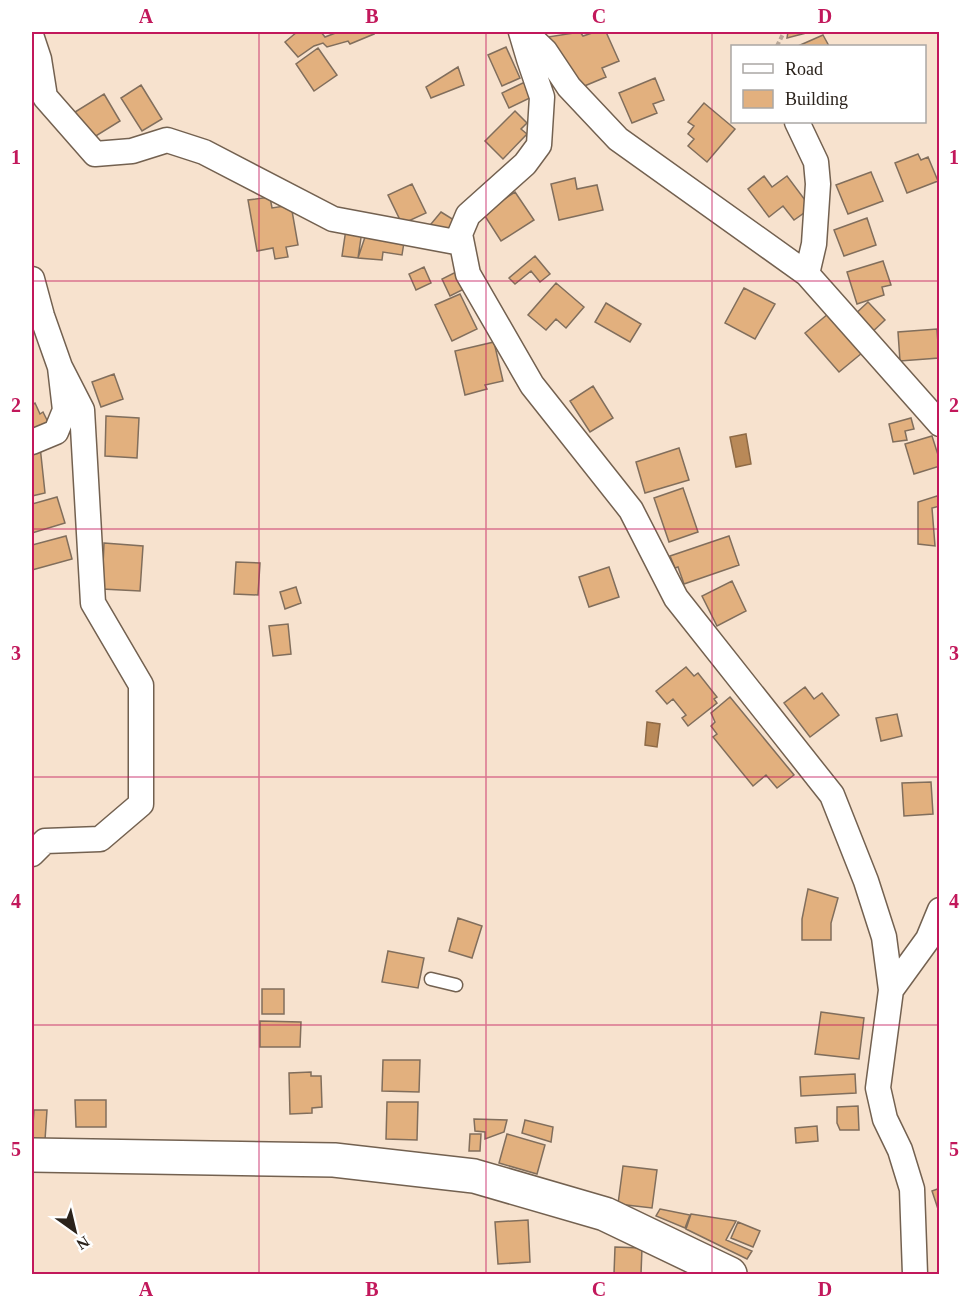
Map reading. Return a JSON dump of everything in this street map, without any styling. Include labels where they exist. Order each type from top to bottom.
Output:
[{"type":"street","points":[[523,32],[529,59],[542,97],[539,145],[525,164],[468,215],[460,234],[468,274],[532,385],[631,510],[676,598],[832,795],[866,881],[884,937],[891,990],[878,1088],[885,1119],[900,1150],[912,1189],[915,1275]]},
{"type":"street","points":[[523,32],[545,51],[569,87],[618,139],[807,274],[939,424]]},
{"type":"street","points":[[32,38],[39,59],[45,97],[95,154],[132,151],[167,140],[204,152],[333,219],[461,243]]},
{"type":"street","points":[[797,123],[816,162],[818,184],[814,244],[807,274]]},
{"type":"street","points":[[32,279],[60,367],[82,410],[93,603],[141,685],[141,804],[100,839],[45,840],[32,854]]},
{"type":"street","points":[[32,441],[56,432],[65,410],[60,367]]},
{"type":"street","points":[[891,990],[928,939],[939,910]]},
{"type":"street","points":[[32,1155],[334,1160],[474,1176],[604,1215],[730,1275]]},
{"type":"lane","points":[[431,979],[456,985]]},
{"type":"shaded area","points":[[746,434],[751,464],[736,467],[730,437]]},
{"type":"shaded area","points":[[647,722],[660,724],[657,747],[645,745]]},
{"type":"building","points":[[297,32],[321,32],[325,37],[338,32],[373,32],[374,34],[350,44],[348,41],[327,47],[323,43],[298,57],[285,42]]},
{"type":"building","points":[[580,32],[583,36],[595,32],[606,32],[619,61],[602,68],[606,77],[582,87],[548,37]]},
{"type":"building","points":[[788,32],[810,32],[787,38]]},
{"type":"building","points":[[823,35],[828,45],[800,45]]},
{"type":"building","points":[[506,47],[520,78],[502,86],[488,55]]},
{"type":"building","points":[[318,48],[337,75],[314,91],[296,64]]},
{"type":"building","points":[[458,67],[464,85],[431,98],[426,87]]},
{"type":"building","points":[[655,78],[664,100],[653,104],[657,113],[632,123],[619,93]]},
{"type":"building","points":[[527,81],[534,96],[509,108],[502,93]]},
{"type":"building","points":[[141,85],[162,119],[142,131],[121,98]]},
{"type":"building","points":[[104,94],[120,121],[91,139],[75,112]]},
{"type":"building","points":[[704,103],[735,129],[707,162],[688,146],[694,139],[688,134],[694,126],[688,122]]},
{"type":"building","points":[[515,111],[527,123],[521,129],[527,134],[503,159],[485,141]]},
{"type":"building","points":[[918,154],[921,160],[928,157],[938,181],[907,193],[895,163]]},
{"type":"building","points":[[871,172],[883,201],[848,214],[836,185]]},
{"type":"building","points":[[764,176],[772,187],[787,176],[811,208],[794,220],[783,206],[769,217],[748,189]]},
{"type":"building","points":[[575,178],[577,189],[597,185],[603,210],[559,220],[551,184]]},
{"type":"building","points":[[412,184],[426,213],[402,224],[388,195]]},
{"type":"building","points":[[515,192],[534,220],[501,241],[483,213]]},
{"type":"building","points":[[270,197],[272,208],[291,205],[298,245],[286,247],[288,257],[275,259],[273,248],[257,251],[248,200]]},
{"type":"building","points":[[441,212],[454,220],[447,235],[426,230]]},
{"type":"building","points":[[867,218],[876,245],[844,256],[834,230]]},
{"type":"building","points":[[346,229],[362,231],[358,258],[342,256]]},
{"type":"building","points":[[367,231],[405,236],[402,255],[383,252],[382,260],[358,258]]},
{"type":"building","points":[[535,256],[550,274],[540,282],[531,271],[515,284],[509,278]]},
{"type":"building","points":[[883,261],[891,285],[882,287],[884,295],[857,304],[847,272]]},
{"type":"building","points":[[424,267],[431,283],[416,290],[409,274]]},
{"type":"building","points":[[458,271],[466,288],[450,296],[442,279]]},
{"type":"building","points":[[556,283],[584,307],[566,328],[556,319],[546,330],[528,315]]},
{"type":"building","points":[[744,288],[775,304],[755,339],[725,323]]},
{"type":"building","points":[[460,294],[477,329],[452,341],[435,305]]},
{"type":"building","points":[[868,302],[885,320],[869,335],[852,317]]},
{"type":"building","points":[[606,303],[641,324],[630,342],[595,322]]},
{"type":"building","points":[[828,314],[862,353],[839,372],[805,333]]},
{"type":"building","points":[[937,329],[939,358],[900,361],[898,332]]},
{"type":"building","points":[[494,342],[503,381],[485,385],[487,389],[465,395],[455,351]]},
{"type":"building","points":[[114,374],[123,399],[101,407],[92,382]]},
{"type":"building","points":[[593,386],[613,418],[590,432],[570,401]]},
{"type":"building","points":[[35,403],[40,414],[43,412],[49,424],[32,431],[32,405]]},
{"type":"building","points":[[106,416],[139,418],[137,458],[105,456]]},
{"type":"building","points":[[911,418],[914,429],[905,431],[907,440],[893,442],[889,424]]},
{"type":"building","points":[[932,436],[940,466],[914,474],[905,444]]},
{"type":"building","points":[[40,446],[45,493],[32,496],[32,450]]},
{"type":"building","points":[[679,448],[689,480],[645,493],[636,462]]},
{"type":"building","points":[[683,488],[698,532],[669,542],[654,498]]},
{"type":"building","points":[[940,495],[940,506],[932,508],[935,546],[918,544],[918,502]]},
{"type":"building","points":[[57,497],[65,523],[32,533],[32,504]]},
{"type":"building","points":[[66,536],[72,559],[32,570],[32,545]]},
{"type":"building","points":[[729,536],[739,565],[684,584],[678,567],[675,568],[670,556]]},
{"type":"building","points":[[104,543],[143,546],[140,591],[102,589]]},
{"type":"building","points":[[236,562],[260,563],[258,595],[234,594]]},
{"type":"building","points":[[609,567],[619,597],[589,607],[579,577]]},
{"type":"building","points":[[732,581],[746,611],[717,626],[702,596]]},
{"type":"building","points":[[296,587],[301,603],[285,609],[280,592]]},
{"type":"building","points":[[288,624],[291,654],[273,656],[269,626]]},
{"type":"building","points":[[686,667],[694,676],[698,673],[717,697],[714,699],[717,703],[688,726],[682,718],[686,715],[673,699],[667,704],[656,691]]},
{"type":"building","points":[[805,687],[814,699],[822,693],[839,715],[810,737],[784,703]]},
{"type":"building","points":[[730,697],[794,775],[777,788],[766,775],[753,786],[713,737],[717,734],[711,726],[715,722],[711,713]]},
{"type":"building","points":[[897,714],[902,736],[881,741],[876,718]]},
{"type":"building","points":[[931,782],[933,814],[904,816],[902,783]]},
{"type":"building","points":[[808,889],[838,898],[831,923],[831,940],[802,940],[802,919]]},
{"type":"building","points":[[458,918],[482,926],[472,958],[449,951]]},
{"type":"building","points":[[388,951],[424,958],[418,988],[382,982]]},
{"type":"building","points":[[262,989],[284,989],[284,1014],[262,1014]]},
{"type":"building","points":[[821,1012],[864,1018],[859,1059],[815,1054]]},
{"type":"building","points":[[260,1021],[301,1022],[300,1047],[260,1047]]},
{"type":"building","points":[[383,1060],[420,1060],[419,1092],[382,1091]]},
{"type":"building","points":[[311,1072],[311,1076],[321,1076],[322,1107],[312,1108],[312,1113],[290,1114],[289,1073]]},
{"type":"building","points":[[855,1074],[856,1093],[801,1096],[800,1077]]},
{"type":"building","points":[[75,1100],[106,1100],[106,1127],[76,1127]]},
{"type":"building","points":[[387,1102],[418,1102],[417,1140],[386,1139]]},
{"type":"building","points":[[858,1106],[859,1130],[840,1130],[837,1123],[837,1107]]},
{"type":"building","points":[[34,1110],[47,1110],[45,1140],[32,1139]]},
{"type":"building","points":[[474,1119],[507,1120],[504,1132],[485,1139],[485,1132],[475,1131]]},
{"type":"building","points":[[525,1120],[553,1127],[551,1142],[522,1133]]},
{"type":"building","points":[[817,1126],[818,1141],[796,1143],[795,1128]]},
{"type":"building","points":[[470,1134],[481,1134],[480,1151],[469,1151]]},
{"type":"building","points":[[507,1134],[545,1145],[537,1174],[499,1163]]},
{"type":"building","points":[[623,1166],[657,1170],[652,1208],[618,1204]]},
{"type":"building","points":[[940,1188],[940,1215],[932,1191]]},
{"type":"building","points":[[660,1209],[690,1215],[685,1228],[656,1216]]},
{"type":"building","points":[[691,1214],[736,1221],[726,1240],[752,1251],[747,1259],[686,1229]]},
{"type":"building","points":[[528,1220],[530,1262],[498,1264],[495,1222]]},
{"type":"building","points":[[738,1222],[760,1231],[753,1247],[731,1238]]},
{"type":"building","points":[[615,1247],[642,1248],[641,1274],[614,1274]]}]
